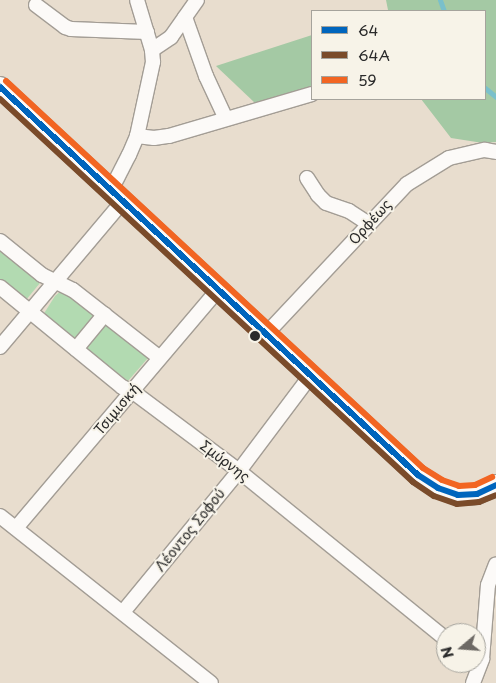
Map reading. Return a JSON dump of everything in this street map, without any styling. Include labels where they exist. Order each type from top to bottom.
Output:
[{"type":"main road","points":[[0,87],[267,333],[410,468],[433,486],[452,494],[463,496],[477,494],[496,485]]},
{"type":"street","points":[[0,347],[56,280],[117,196],[137,136],[153,62],[152,50],[137,0]]},
{"type":"street","points":[[152,50],[168,40],[197,0]]},
{"type":"street","points":[[36,5],[65,27],[71,29],[147,32]]},
{"type":"street","points":[[185,17],[206,76],[226,119]]},
{"type":"street","points":[[137,136],[154,138],[169,136],[311,94]]},
{"type":"street","name":"Ορφέως","points":[[267,333],[399,190],[441,161],[476,151],[496,152]]},
{"type":"street","points":[[307,178],[318,196],[326,203],[349,211],[369,224]]},
{"type":"street","points":[[0,241],[34,270],[73,290],[160,358]]},
{"type":"street","name":"Σμύρνης","points":[[0,287],[122,387],[132,391],[239,471],[436,631]]},
{"type":"street","name":"Τσιμισκή","points":[[16,528],[219,289]]},
{"type":"street","points":[[76,349],[105,314]]},
{"type":"street","name":"Λέοντος Σοφού","points":[[123,612],[239,471],[311,375]]},
{"type":"street","points":[[0,516],[211,683]]},
{"type":"street","points":[[485,623],[488,585],[496,564]]},
{"type":"green space","points":[[386,0],[496,0],[496,142],[483,143],[451,138],[422,100],[486,100],[486,10],[388,10]]},
{"type":"green space","points":[[311,35],[311,86],[255,103],[216,66]]},
{"type":"green space","points":[[0,251],[40,283],[26,300],[0,279]]},
{"type":"green space","points":[[62,290],[95,315],[75,341],[43,315],[55,296]]},
{"type":"green space","points":[[105,324],[148,358],[128,381],[85,348]]},
{"type":"waterway","points":[[440,0],[444,10]]},
{"type":"waterway","points":[[486,89],[496,97]]},
{"type":"transit line","name":"59","points":[[6,81],[423,468],[442,480],[459,486],[475,485],[492,477]]},
{"type":"transit line","name":"64","points":[[0,87],[418,475],[438,488],[458,495],[477,494],[496,485]]},
{"type":"transit line","name":"64Α","points":[[0,99],[413,482],[434,496],[457,504],[479,502],[496,495]]}]
